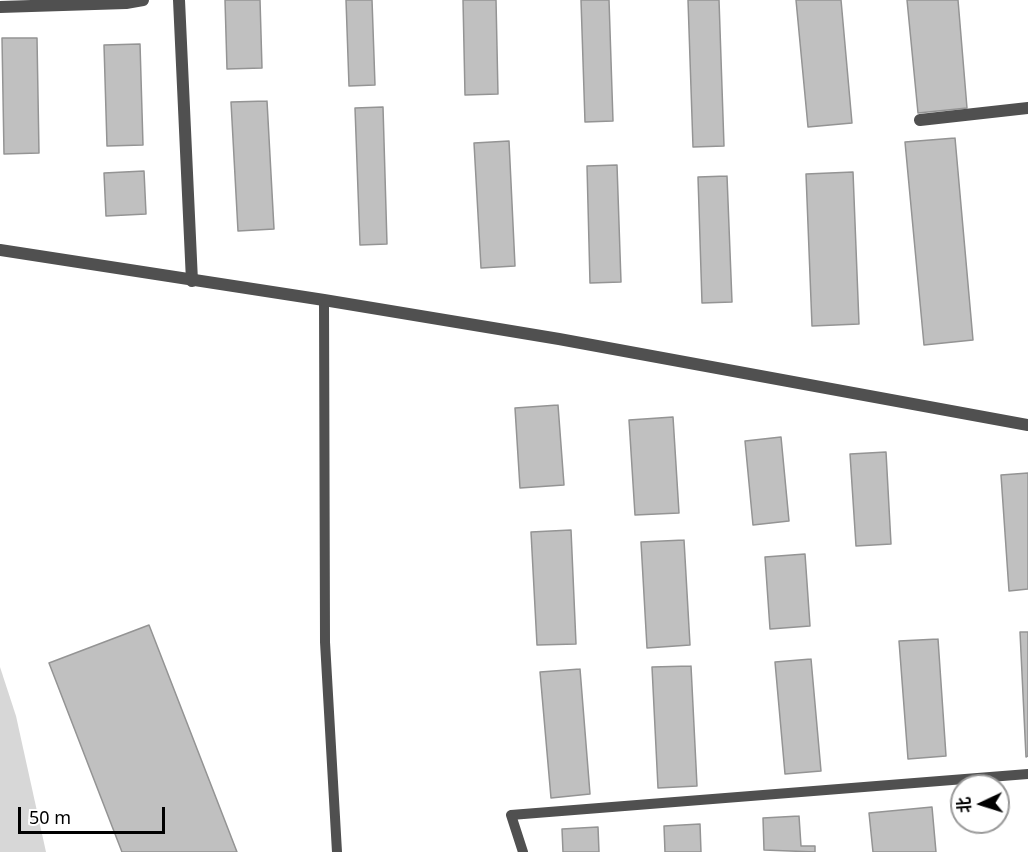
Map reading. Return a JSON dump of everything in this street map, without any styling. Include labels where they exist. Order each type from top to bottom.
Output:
[{"type":"street","points":[[0,7],[126,3],[143,0]]},
{"type":"street","points":[[179,0],[192,281]]},
{"type":"street","points":[[921,120],[1028,108]]},
{"type":"street","points":[[0,250],[559,339],[1028,425]]},
{"type":"lane","points":[[324,300],[325,642],[337,852]]},
{"type":"lane","points":[[523,852],[511,815],[1028,774]]},
{"type":"shaded area","points":[[0,667],[16,716],[46,852],[0,852]]},
{"type":"building","points":[[225,0],[260,0],[262,68],[227,69]]},
{"type":"building","points":[[346,0],[372,0],[375,85],[349,86]]},
{"type":"building","points":[[463,0],[496,0],[498,94],[465,95]]},
{"type":"building","points":[[581,0],[609,0],[613,121],[585,122]]},
{"type":"building","points":[[688,0],[719,0],[724,146],[693,147]]},
{"type":"building","points":[[796,0],[841,0],[852,123],[808,127]]},
{"type":"building","points":[[907,0],[958,0],[967,108],[918,113]]},
{"type":"building","points":[[2,38],[37,38],[39,153],[4,154]]},
{"type":"building","points":[[140,44],[143,145],[107,146],[104,45]]},
{"type":"building","points":[[267,101],[274,229],[238,231],[231,102]]},
{"type":"building","points":[[383,107],[387,244],[360,245],[355,108]]},
{"type":"building","points":[[955,138],[973,340],[924,345],[905,142]]},
{"type":"building","points":[[509,141],[515,266],[481,268],[474,143]]},
{"type":"building","points":[[617,165],[621,282],[590,283],[587,166]]},
{"type":"building","points":[[144,171],[146,214],[106,216],[104,173]]},
{"type":"building","points":[[853,172],[859,324],[812,326],[806,174]]},
{"type":"building","points":[[727,176],[732,302],[702,303],[698,177]]},
{"type":"building","points":[[558,405],[564,485],[520,488],[515,408]]},
{"type":"building","points":[[673,417],[679,513],[635,515],[629,420]]},
{"type":"building","points":[[781,437],[789,521],[753,525],[745,441]]},
{"type":"building","points":[[886,452],[891,544],[856,546],[850,454]]},
{"type":"building","points":[[1028,473],[1028,589],[1009,591],[1001,475]]},
{"type":"building","points":[[571,530],[576,644],[537,645],[531,532]]},
{"type":"building","points":[[684,540],[690,645],[647,648],[641,542]]},
{"type":"building","points":[[805,554],[810,626],[770,629],[765,557]]},
{"type":"building","points":[[149,625],[237,852],[122,852],[49,663]]},
{"type":"building","points":[[1020,632],[1028,632],[1028,756],[1026,757]]},
{"type":"building","points":[[938,639],[946,756],[908,759],[899,641]]},
{"type":"building","points":[[811,659],[821,771],[785,774],[775,662]]},
{"type":"building","points":[[691,666],[697,786],[658,788],[652,667]]},
{"type":"building","points":[[580,669],[590,794],[551,798],[540,672]]},
{"type":"building","points":[[932,807],[936,852],[873,852],[869,813]]},
{"type":"building","points":[[799,816],[801,846],[815,846],[815,852],[764,850],[763,818]]},
{"type":"building","points":[[700,824],[701,852],[665,852],[664,826]]},
{"type":"building","points":[[598,827],[599,852],[563,852],[562,829]]}]
